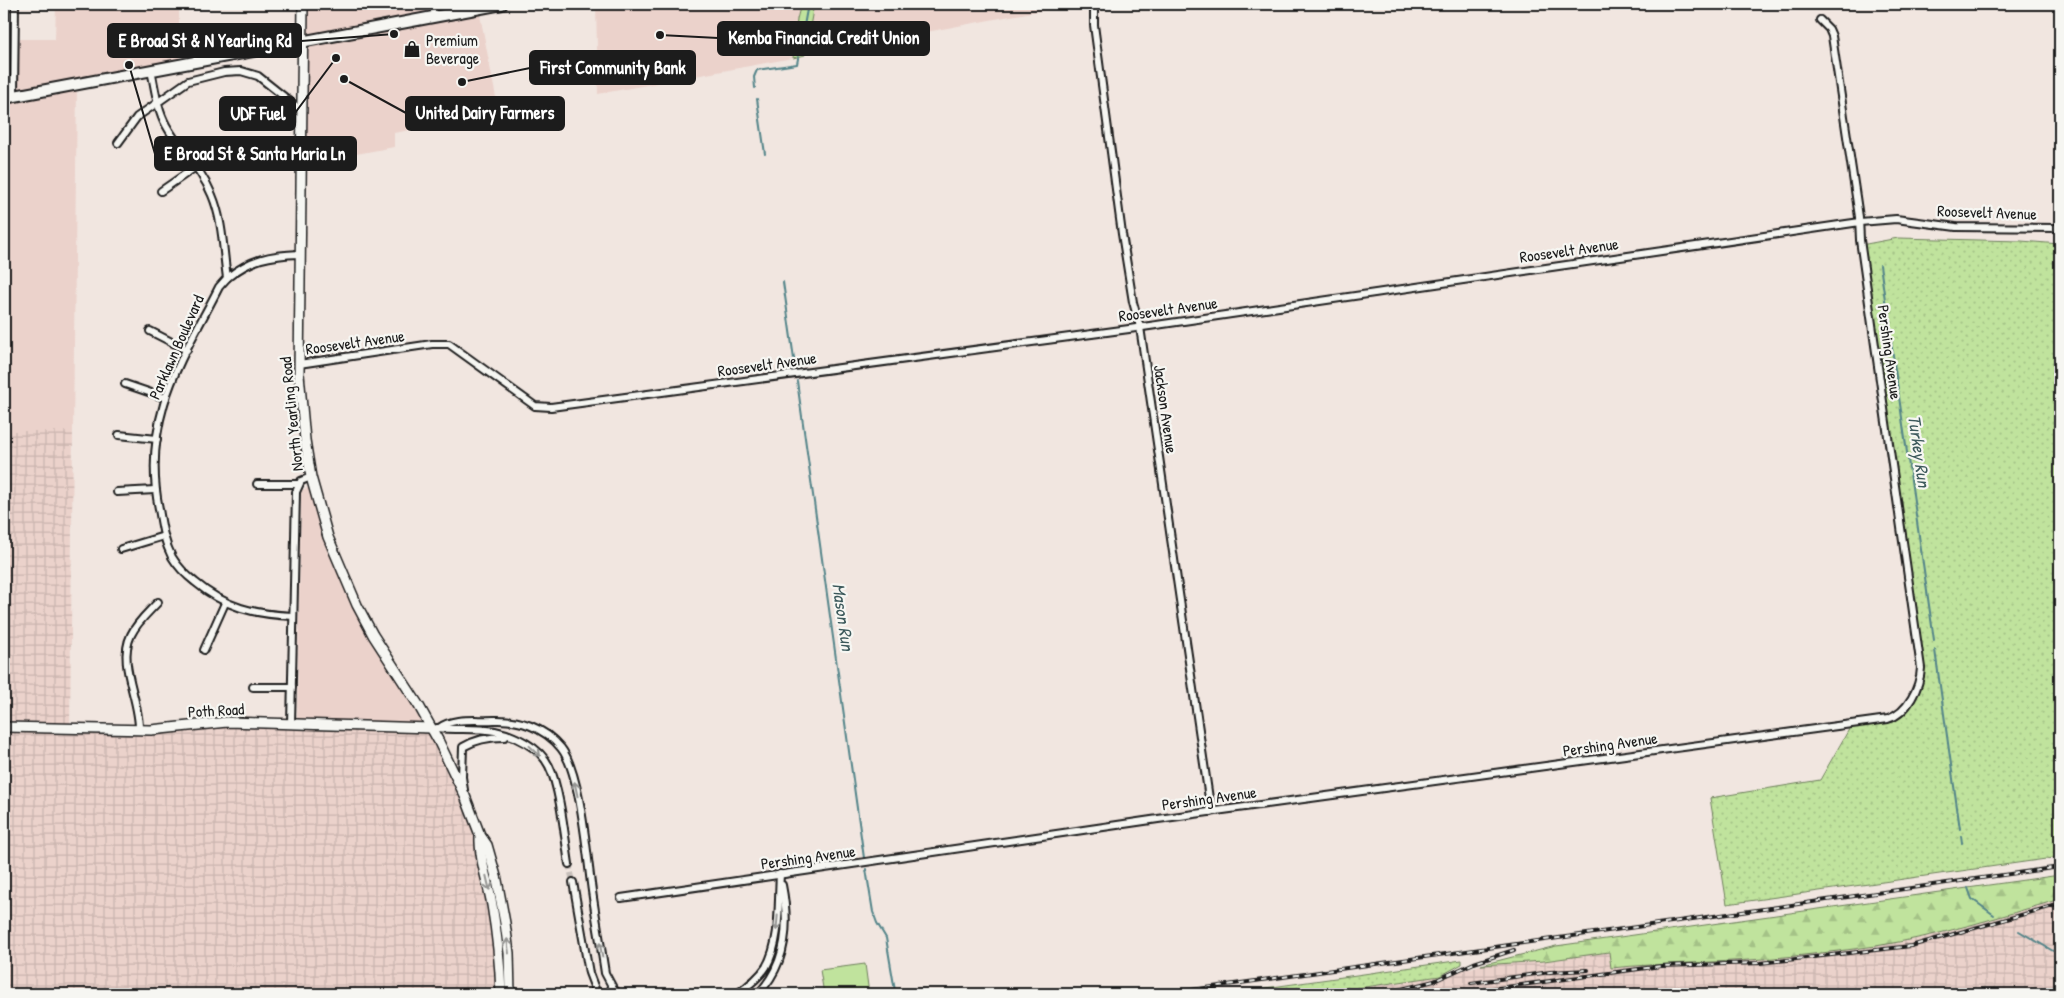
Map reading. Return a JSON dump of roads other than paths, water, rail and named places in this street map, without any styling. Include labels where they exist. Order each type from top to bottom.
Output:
[{"type":"main road","name":"North Yearling Road","points":[[303,4],[299,364],[305,440],[312,477],[328,537],[350,590],[373,635],[435,728],[465,796],[480,836],[487,845],[497,880],[508,946],[510,994]]},
{"type":"main road","points":[[9,97],[502,4]]},
{"type":"main road","name":"Poth Road","points":[[4,727],[139,730],[172,729],[217,722],[435,728]]},
{"type":"main road","name":"North Yearling Road","points":[[480,836],[479,846],[495,925],[501,994]]},
{"type":"street","points":[[9,97],[15,4]]},
{"type":"street","points":[[433,4],[435,16]]},
{"type":"street","name":"Jackson Avenue","points":[[1094,6],[1094,25],[1122,234],[1133,302],[1140,327],[1211,812]]},
{"type":"street","name":"Pershing Avenue","points":[[621,898],[1211,812],[1703,745],[1888,718],[1897,714],[1918,688],[1921,668],[1860,240],[1860,222],[1832,36],[1829,29],[1820,20]]},
{"type":"street","points":[[151,70],[165,125],[197,166],[218,209],[227,278]]},
{"type":"street","points":[[118,142],[137,117],[188,81],[224,72],[241,71],[258,76],[302,111]]},
{"type":"street","points":[[161,191],[197,166]]},
{"type":"street","name":"Roosevelt Avenue","points":[[299,364],[432,344],[449,344],[530,403],[544,408],[1140,327],[1860,222],[1896,219],[1956,227],[2060,228]]},
{"type":"street","name":"Parklawn Boulevard","points":[[293,616],[254,612],[225,603],[202,588],[178,567],[171,556],[164,536],[155,490],[155,453],[166,398],[187,350],[219,287],[227,278],[247,263],[257,259],[300,254]]},
{"type":"street","points":[[150,331],[187,350]]},
{"type":"street","points":[[125,384],[166,398]]},
{"type":"street","points":[[118,435],[157,440]]},
{"type":"street","points":[[257,484],[298,484],[312,477]]},
{"type":"street","points":[[292,724],[296,492],[298,484]]},
{"type":"street","points":[[117,492],[155,490]]},
{"type":"street","points":[[121,549],[164,536]]},
{"type":"street","points":[[139,730],[138,706],[127,660],[128,645],[136,627],[158,602]]},
{"type":"street","points":[[204,650],[225,603]]},
{"type":"street","points":[[253,687],[292,687]]},
{"type":"street","points":[[435,728],[447,722],[503,720],[525,724],[547,734],[562,749],[572,770],[581,810],[605,973],[618,994]]},
{"type":"street","points":[[435,728],[495,731],[526,742],[549,765],[556,790],[569,864]]},
{"type":"street","points":[[465,796],[462,777],[463,747],[472,741],[510,736]]},
{"type":"street","points":[[737,994],[765,969],[772,953],[776,930],[780,874]]},
{"type":"street","points":[[758,994],[775,973],[782,955],[786,905],[780,874]]},
{"type":"street","points":[[573,882],[589,973],[597,994]]},
{"type":"waterway","name":"Mason Run","points":[[755,88],[754,77],[757,70],[797,64],[808,4]]},
{"type":"waterway","name":"Mason Run","points":[[757,99],[765,154]]},
{"type":"waterway","name":"Turkey Run","points":[[1880,265],[1934,640]]},
{"type":"waterway","name":"Mason Run","points":[[783,282],[795,366]]},
{"type":"waterway","name":"Mason Run","points":[[797,381],[864,858]]},
{"type":"waterway","name":"Turkey Run","points":[[1935,650],[1960,829]]},
{"type":"waterway","name":"Turkey Run","points":[[1961,836],[1962,843]]},
{"type":"waterway","name":"Mason Run","points":[[866,869],[873,912],[886,938],[895,991]]},
{"type":"waterway","name":"Turkey Run","points":[[1968,888],[1972,899],[1994,915]]},
{"type":"waterway","name":"Turkey Run","points":[[2019,931],[2053,951]]},
{"type":"tunnel","points":[[569,864],[573,882]]},
{"type":"railway","points":[[1163,994],[2060,867]]},
{"type":"railway","points":[[1469,992],[1661,966],[1760,963],[1911,946],[2060,904]]},
{"type":"railway","points":[[1363,994],[1394,991],[1434,981],[1474,963],[1514,950]]},
{"type":"railway","points":[[2056,955],[2060,953]]},
{"type":"railway","points":[[1471,983],[1550,972],[1588,970]]},
{"type":"place","name":"E Broad St & N Yearling Rd","points":[[394,34]]},
{"type":"place","name":"Kemba Financial Credit Union","points":[[660,35]]},
{"type":"place","name":"Premium Beverage","points":[[412,49]]},
{"type":"place","name":"UDF Fuel","points":[[336,58]]},
{"type":"place","name":"E Broad St & Santa Maria Ln","points":[[129,65]]},
{"type":"place","name":"United Dairy Farmers","points":[[344,79]]},
{"type":"place","name":"First Community Bank","points":[[462,82]]}]
